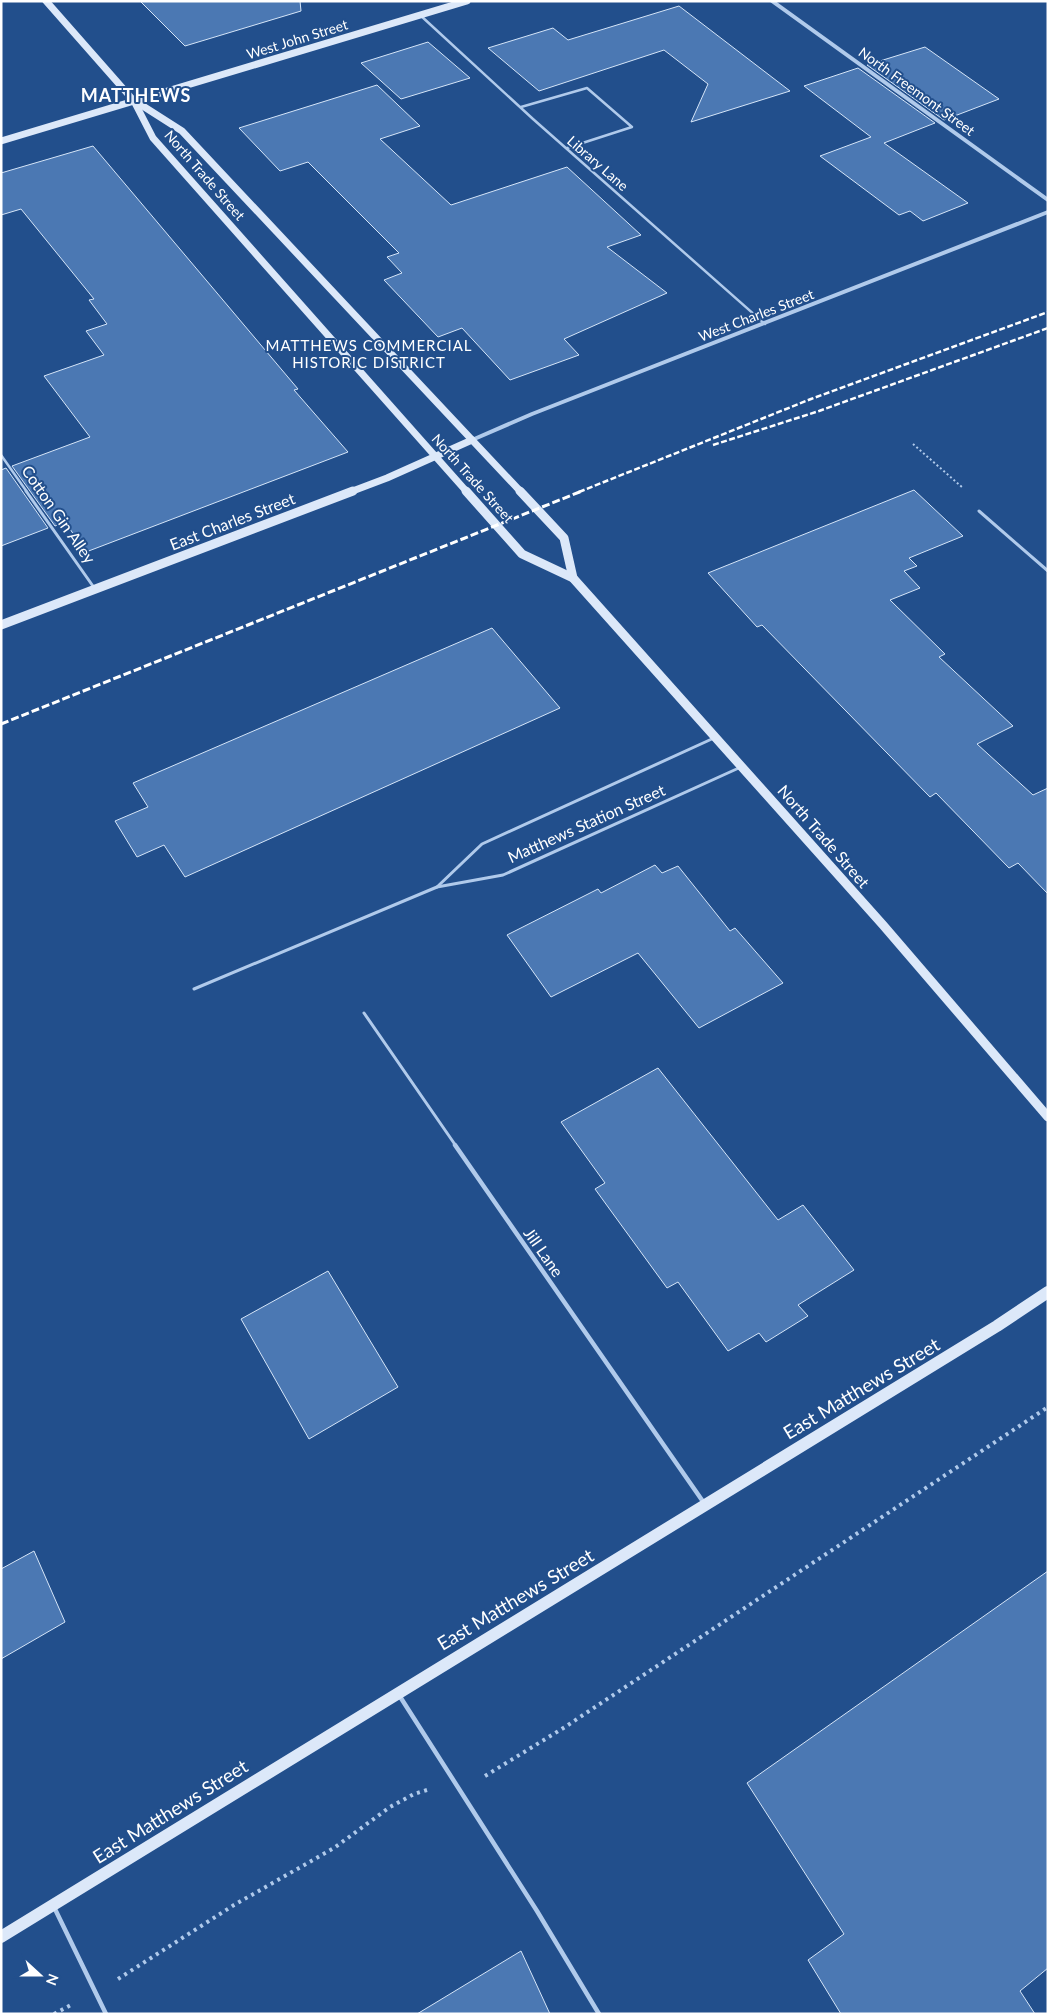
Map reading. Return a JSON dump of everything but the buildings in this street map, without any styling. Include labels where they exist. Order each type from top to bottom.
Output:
[{"type":"main road","points":[[46,1],[134,101]]},
{"type":"main road","name":"West John Street","points":[[1,141],[467,1]]},
{"type":"main road","name":"North Trade Street","points":[[134,101],[182,131],[564,538],[573,578]]},
{"type":"main road","name":"North Trade Street","points":[[134,101],[153,138],[522,554],[573,578],[883,925],[1048,1117]]},
{"type":"main road","name":"East Charles Street","points":[[1,625],[387,478],[472,440]]},
{"type":"main road","name":"East Matthews Street","points":[[1,1937],[997,1326],[1048,1292]]},
{"type":"street","name":"North Freemont Street","points":[[772,1],[1048,200]]},
{"type":"street","name":"West Charles Street","points":[[472,440],[532,414],[1048,212]]},
{"type":"lane","name":"Library Lane","points":[[420,15],[520,107],[765,324]]},
{"type":"lane","points":[[520,107],[587,88],[632,127],[566,148]]},
{"type":"lane","name":"Cotton Gin Alley","points":[[1,455],[95,589]]},
{"type":"lane","points":[[980,511],[1048,570]]},
{"type":"lane","name":"Matthews Station Street","points":[[437,887],[482,844],[714,738]]},
{"type":"lane","name":"Matthews Station Street","points":[[194,989],[437,887],[503,875],[741,767]]},
{"type":"lane","name":"Jill Lane","points":[[364,1013],[705,1505]]},
{"type":"lane","points":[[398,1693],[538,1911],[599,2014]]},
{"type":"lane","points":[[53,1905],[106,2014]]},
{"type":"path","points":[[914,444],[961,486]]},
{"type":"path","points":[[486,1776],[565,1728],[1048,1407]]},
{"type":"path","points":[[54,2014],[129,1973],[250,1896],[301,1869],[352,1836],[388,1808],[414,1793]]},
{"type":"railway","points":[[579,492],[811,399],[1048,312]]},
{"type":"railway","points":[[713,445],[819,411],[1048,328]]},
{"type":"railway","points":[[1,724],[582,491]]},
{"type":"district","name":"MATTHEWS","points":[[136,95]]},
{"type":"district","name":"MATTHEWS COMMERCIAL HISTORIC DISTRICT","points":[[369,354]]}]
